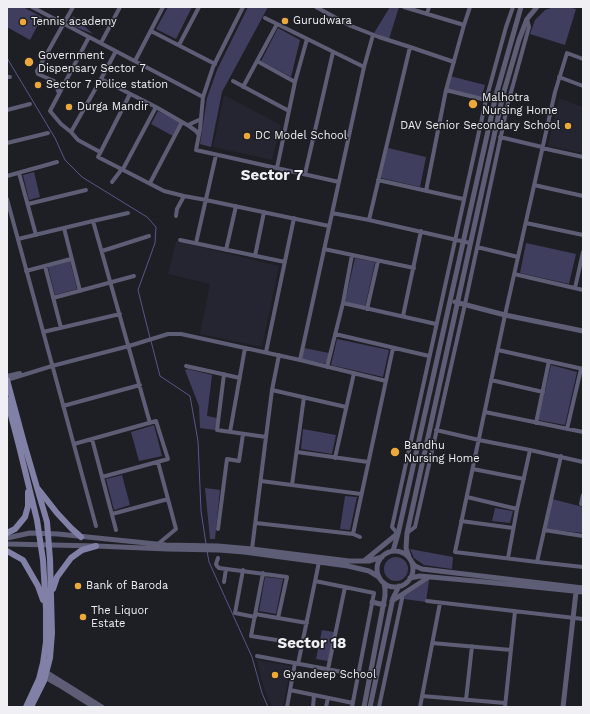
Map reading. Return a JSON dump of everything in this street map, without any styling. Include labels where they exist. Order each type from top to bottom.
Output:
[{"type":"main road","points":[[7,380],[47,522],[49,545],[52,633],[50,658],[46,674],[31,707]]},
{"type":"main road","points":[[7,400],[37,520],[43,560],[46,609],[46,642],[39,679],[26,707]]},
{"type":"main road","points":[[7,533],[15,529],[25,517],[28,506],[28,483]]},
{"type":"main road","points":[[37,487],[70,528],[81,537]]},
{"type":"main road","points":[[51,592],[57,577],[71,558],[82,550],[96,546]]},
{"type":"main road","points":[[7,551],[23,560],[38,586],[46,609]]},
{"type":"street","points":[[32,7],[203,97]]},
{"type":"street","points":[[59,93],[54,81],[37,72],[73,7]]},
{"type":"street","points":[[101,43],[120,7]]},
{"type":"street","points":[[135,61],[163,7]]},
{"type":"street","points":[[179,45],[199,7]]},
{"type":"street","points":[[243,7],[215,64],[203,97],[196,150],[339,182]]},
{"type":"street","points":[[404,7],[464,25]]},
{"type":"street","points":[[426,14],[429,7]]},
{"type":"street","points":[[426,191],[446,90],[470,7]]},
{"type":"street","points":[[398,534],[392,527],[463,199],[486,100],[513,7]]},
{"type":"street","points":[[393,551],[496,95],[521,7]]},
{"type":"street","points":[[7,538],[30,534],[58,534],[211,548],[361,568],[379,577],[384,583],[391,586],[405,584],[410,578],[413,570],[406,548],[407,533],[503,95],[519,40],[527,19],[537,7]]},
{"type":"street","points":[[319,8],[350,26],[454,62]]},
{"type":"street","points":[[265,18],[364,67]]},
{"type":"street","points":[[407,533],[415,527],[465,304],[500,137],[529,27],[527,19]]},
{"type":"street","points":[[243,87],[277,24]]},
{"type":"street","points":[[506,27],[516,25]]},
{"type":"street","points":[[151,31],[215,64]]},
{"type":"street","points":[[300,360],[364,67],[373,34]]},
{"type":"street","points":[[89,37],[50,111],[78,140],[100,152]]},
{"type":"street","points":[[277,168],[295,82],[307,39]]},
{"type":"street","points":[[369,220],[410,47]]},
{"type":"street","points":[[71,132],[116,51]]},
{"type":"street","points":[[305,174],[333,52]]},
{"type":"street","points":[[583,59],[567,53],[554,92],[455,552],[583,567]]},
{"type":"street","points":[[257,61],[295,82]]},
{"type":"street","points":[[559,77],[583,86]]},
{"type":"street","points":[[101,79],[156,107],[196,131],[199,135]]},
{"type":"street","points":[[233,81],[289,112]]},
{"type":"street","points":[[446,90],[486,100]]},
{"type":"street","points":[[130,94],[98,157],[164,191],[329,226]]},
{"type":"street","points":[[7,110],[30,104]]},
{"type":"street","points":[[112,182],[122,169],[156,107]]},
{"type":"street","points":[[188,126],[201,118]]},
{"type":"street","points":[[150,183],[182,122]]},
{"type":"street","points":[[7,144],[48,133]]},
{"type":"street","points":[[500,137],[583,157]]},
{"type":"street","points":[[196,243],[216,155]]},
{"type":"street","points":[[7,176],[57,162]]},
{"type":"street","points":[[19,173],[36,234]]},
{"type":"street","points":[[378,180],[463,199]]},
{"type":"street","points":[[534,185],[583,196]]},
{"type":"street","points":[[28,204],[86,190]]},
{"type":"street","points":[[176,216],[177,209],[184,196]]},
{"type":"street","points":[[7,199],[96,526]]},
{"type":"street","points":[[226,250],[236,206]]},
{"type":"street","points":[[461,210],[469,216]]},
{"type":"street","points":[[255,256],[264,212]]},
{"type":"street","points":[[18,239],[128,213]]},
{"type":"street","points":[[332,213],[421,231],[470,243]]},
{"type":"street","points":[[266,352],[294,218]]},
{"type":"street","points":[[93,221],[150,423]]},
{"type":"street","points":[[526,223],[583,235]]},
{"type":"street","points":[[64,228],[80,291]]},
{"type":"street","points":[[403,316],[421,231]]},
{"type":"street","points":[[102,251],[149,236]]},
{"type":"street","points":[[180,240],[285,262]]},
{"type":"street","points":[[477,247],[518,257]]},
{"type":"street","points":[[324,248],[414,268]]},
{"type":"street","points":[[575,288],[583,252]]},
{"type":"street","points":[[327,367],[343,304],[352,255]]},
{"type":"street","points":[[26,270],[71,259]]},
{"type":"street","points":[[367,309],[378,261]]},
{"type":"street","points":[[45,266],[61,328]]},
{"type":"street","points":[[514,274],[583,290]]},
{"type":"street","points":[[53,298],[134,276]]},
{"type":"street","points":[[450,300],[505,315],[583,331]]},
{"type":"street","points":[[343,304],[436,324]]},
{"type":"street","points":[[43,332],[120,314]]},
{"type":"street","points":[[7,380],[168,334],[181,334],[266,352],[386,381]]},
{"type":"street","points":[[335,334],[429,356]]},
{"type":"street","points":[[230,432],[245,348]]},
{"type":"street","points":[[352,534],[393,348]]},
{"type":"street","points":[[498,350],[582,369],[567,429]]},
{"type":"street","points":[[252,549],[272,390],[279,355]]},
{"type":"street","points":[[536,423],[549,361]]},
{"type":"street","points":[[186,366],[240,378]]},
{"type":"street","points":[[7,376],[31,372]]},
{"type":"street","points":[[335,458],[354,373]]},
{"type":"street","points":[[224,374],[217,430],[266,437]]},
{"type":"street","points":[[491,380],[543,392]]},
{"type":"street","points":[[63,406],[140,385]]},
{"type":"street","points":[[272,390],[346,406]]},
{"type":"street","points":[[292,485],[304,397]]},
{"type":"street","points":[[485,412],[583,432]]},
{"type":"street","points":[[74,444],[156,421],[168,459],[102,477]]},
{"type":"street","points":[[436,430],[583,462]]},
{"type":"street","points":[[218,529],[227,459],[238,461],[243,434]]},
{"type":"street","points":[[92,439],[116,530]]},
{"type":"street","points":[[508,558],[530,450]]},
{"type":"street","points":[[297,452],[368,462]]},
{"type":"street","points":[[536,562],[561,456]]},
{"type":"street","points":[[158,462],[176,529],[158,544]]},
{"type":"street","points":[[472,469],[524,479]]},
{"type":"street","points":[[261,481],[361,494]]},
{"type":"street","points":[[581,504],[583,495]]},
{"type":"street","points":[[467,497],[517,509]]},
{"type":"street","points":[[112,514],[168,499]]},
{"type":"street","points":[[461,521],[513,528]]},
{"type":"street","points":[[256,523],[352,534],[360,537]]},
{"type":"street","points":[[544,530],[583,536]]},
{"type":"street","points":[[364,561],[398,534]]},
{"type":"street","points":[[7,544],[96,546],[167,550],[199,547]]},
{"type":"street","points":[[211,548],[252,549],[349,561],[364,561],[382,557]]},
{"type":"street","points":[[379,577],[379,562],[388,552],[393,551],[402,552],[416,566],[422,569],[583,588]]},
{"type":"street","points":[[218,558],[216,564],[219,568],[287,577],[278,618]]},
{"type":"street","points":[[287,707],[307,623],[319,562]]},
{"type":"street","points":[[224,582],[226,568]]},
{"type":"street","points":[[243,570],[235,613],[307,623]]},
{"type":"street","points":[[263,573],[251,636],[302,644]]},
{"type":"street","points":[[410,578],[420,576],[583,592]]},
{"type":"street","points":[[392,601],[429,577]]},
{"type":"street","points":[[290,690],[353,705],[374,593],[315,581]]},
{"type":"street","points":[[364,707],[384,604],[384,583]]},
{"type":"street","points":[[370,707],[390,609],[395,592],[399,586]]},
{"type":"street","points":[[328,669],[346,587]]},
{"type":"street","points":[[563,707],[576,592]]},
{"type":"street","points":[[380,707],[403,594]]},
{"type":"street","points":[[427,601],[583,619]]},
{"type":"street","points":[[372,602],[384,604]]},
{"type":"street","points":[[420,707],[440,603]]},
{"type":"street","points":[[390,609],[399,615]]},
{"type":"street","points":[[422,696],[505,705],[515,611]]},
{"type":"street","points":[[432,643],[511,650]]},
{"type":"street","points":[[466,700],[472,646]]},
{"type":"street","points":[[258,656],[369,677]]},
{"type":"street","points":[[46,674],[59,685],[94,707]]},
{"type":"street","points":[[46,674],[102,707]]},
{"type":"street","points":[[313,707],[314,695]]},
{"type":"street","points":[[326,707],[328,698]]},
{"type":"shaded area","name":"Tennis academy","points":[[8,7],[23,7],[42,17],[30,40],[7,27]]},
{"type":"shaded area","points":[[168,7],[192,7],[176,39],[156,29]]},
{"type":"shaded area","points":[[248,7],[268,7],[222,92],[211,147],[200,144],[207,98],[217,70]]},
{"type":"shaded area","points":[[390,7],[399,7],[389,39],[374,33]]},
{"type":"shaded area","points":[[554,7],[568,7],[576,9],[565,45],[530,34],[535,20],[545,10]]},
{"type":"shaded area","points":[[73,16],[93,34],[68,24]]},
{"type":"shaded area","points":[[278,28],[300,40],[291,77],[261,61]]},
{"type":"shaded area","points":[[450,76],[485,85],[481,99],[447,89]]},
{"type":"shaded area","name":"DC Model School","points":[[224,95],[281,125],[272,160],[213,147]]},
{"type":"shaded area","name":"DAV Senior Secondary School","points":[[559,98],[583,107],[583,153],[548,146]]},
{"type":"shaded area","points":[[158,111],[180,122],[173,136],[151,124]]},
{"type":"shaded area","points":[[388,148],[426,157],[420,187],[381,178]]},
{"type":"shaded area","points":[[34,172],[40,197],[29,200],[23,175]]},
{"type":"shaded area","points":[[176,241],[279,266],[262,347],[200,334],[210,284],[168,274]]},
{"type":"shaded area","points":[[526,243],[576,254],[569,284],[520,273]]},
{"type":"shaded area","points":[[355,258],[375,262],[365,307],[345,302]]},
{"type":"shaded area","points":[[70,261],[77,289],[55,295],[48,267]]},
{"type":"shaded area","points":[[337,339],[389,350],[383,377],[331,365]]},
{"type":"shaded area","points":[[304,348],[329,353],[327,364],[302,359]]},
{"type":"shaded area","points":[[551,365],[577,372],[565,425],[538,420]]},
{"type":"shaded area","points":[[188,369],[212,375],[207,416],[217,418],[215,430],[200,428],[199,406],[185,370]]},
{"type":"shaded area","points":[[154,425],[162,456],[139,461],[131,432]]},
{"type":"shaded area","points":[[303,429],[336,435],[332,454],[301,449]]},
{"type":"shaded area","points":[[122,475],[130,505],[114,510],[106,479]]},
{"type":"shaded area","points":[[205,488],[220,490],[215,539],[210,539]]},
{"type":"shaded area","points":[[345,496],[357,497],[350,530],[340,529]]},
{"type":"shaded area","points":[[552,499],[583,507],[583,533],[546,529]]},
{"type":"shaded area","points":[[495,508],[513,511],[510,523],[492,521]]},
{"type":"shaded area","points":[[410,549],[453,557],[452,569],[424,565],[414,558]]},
{"type":"shaded area","points":[[396,557],[405,560],[408,569],[405,578],[396,581],[387,578],[384,569],[387,560]]},
{"type":"shaded area","points":[[265,577],[283,579],[276,614],[259,611]]},
{"type":"shaded area","points":[[429,580],[426,602],[404,599],[405,595]]},
{"type":"shaded area","points":[[322,630],[334,632],[328,661],[316,659]]},
{"type":"shaded area","name":"Gyandeep School","points":[[257,660],[291,666],[283,707],[274,707],[269,701],[262,683]]},
{"type":"waterway","points":[[7,58],[55,138],[65,160],[82,177],[147,217],[156,227],[155,243],[138,290],[150,338]]},
{"type":"waterway","points":[[151,341],[160,376],[190,396],[198,441],[201,511],[206,544]]},
{"type":"waterway","points":[[207,551],[209,562],[252,657],[262,693],[268,707]]},
{"type":"place","name":"Gurudwara","points":[[285,21]]},
{"type":"place","name":"Tennis academy","points":[[23,22]]},
{"type":"place","name":"Government Dispensary Sector 7","points":[[29,62]]},
{"type":"place","name":"Sector 7 Police station","points":[[38,85]]},
{"type":"place","name":"Malhotra Nursing Home","points":[[473,104]]},
{"type":"place","name":"Durga Mandir","points":[[69,107]]},
{"type":"place","name":"DAV Senior Secondary School","points":[[568,126]]},
{"type":"place","name":"DC Model School","points":[[247,136]]},
{"type":"place","name":"Bandhu Nursing Home","points":[[395,452]]},
{"type":"place","name":"Bank of Baroda","points":[[78,586]]},
{"type":"place","name":"The Liquor Estate","points":[[83,617]]},
{"type":"place","name":"Gyandeep School","points":[[275,675]]},
{"type":"district","name":"Sector 7","points":[[272,176]]},
{"type":"district","name":"Sector 18","points":[[312,644]]}]
